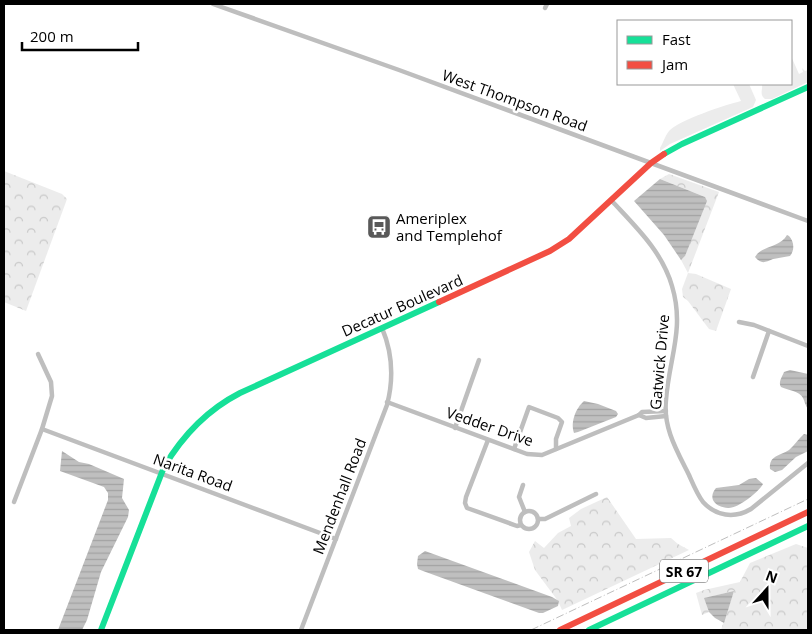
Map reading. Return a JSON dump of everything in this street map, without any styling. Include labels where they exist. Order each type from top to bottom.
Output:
[{"type":"street","name":"West Thompson Road","points":[[213,4],[399,70],[808,221]]},
{"type":"street","name":"Decatur Boulevard","points":[[101,630],[161,474],[184,436],[204,416],[240,393],[554,249],[572,236],[651,163],[676,147],[808,87]]},
{"type":"street","name":"Gatwick Drive","points":[[612,200],[656,251],[673,288],[677,311],[677,331],[666,392],[666,413],[672,440],[700,498],[708,508],[717,513],[733,515],[748,511],[808,463]]},
{"type":"street","points":[[739,322],[754,325],[808,346]]},
{"type":"street","name":"Mendenhall Road","points":[[301,630],[387,402],[392,382],[392,368],[389,345],[382,328]]},
{"type":"street","points":[[752,377],[769,331]]},
{"type":"street","points":[[14,502],[51,400],[51,382],[38,354]]},
{"type":"street","points":[[455,428],[479,360]]},
{"type":"street","name":"Vedder Drive","points":[[387,402],[533,455],[542,455],[639,415],[646,418],[666,413]]},
{"type":"street","points":[[514,449],[529,407],[558,418],[562,422],[556,439],[556,449]]},
{"type":"street","name":"Narita Road","points":[[42,429],[336,539]]},
{"type":"street","points":[[488,440],[466,497],[467,508],[517,526],[521,525]]},
{"type":"street","points":[[523,485],[519,497],[525,512]]},
{"type":"street","points":[[538,519],[545,519],[596,494]]},
{"type":"street","points":[[525,512],[534,512],[538,519],[537,524],[531,529],[525,529],[521,525],[520,519],[525,512]]},
{"type":"street","name":"SR 67","points":[[560,630],[808,512]]},
{"type":"street","name":"SR 67","points":[[589,630],[808,526]]},
{"type":"green space","points":[[792,58],[799,74],[803,72],[802,68],[805,71],[808,70],[808,82],[772,99],[765,99],[762,94],[762,85],[792,85]]},
{"type":"green space","points":[[733,85],[749,85],[756,100],[753,107],[670,144],[660,151],[669,131],[682,122],[741,101]]},
{"type":"green space","points":[[4,171],[62,194],[67,199],[26,311],[4,302]]},
{"type":"green space","points":[[669,174],[719,192],[688,273],[681,260],[685,256],[705,197],[660,179]]},
{"type":"green space","points":[[688,273],[696,274],[731,289],[716,331],[709,329],[683,297],[682,289]]},
{"type":"green space","points":[[607,497],[636,539],[671,538],[689,550],[562,610],[558,601],[535,570],[529,552],[535,541],[544,548],[558,533],[571,526],[569,518],[581,509]]},
{"type":"green space","points":[[796,544],[808,548],[808,630],[721,630],[734,591],[705,598],[709,612],[702,615],[696,593],[740,582],[750,563]]},
{"type":"shaded area","points":[[660,179],[705,197],[707,201],[685,256],[681,260],[664,235],[634,201]]},
{"type":"shaded area","points":[[787,235],[791,238],[793,246],[790,256],[764,262],[755,257],[762,250],[780,242]]},
{"type":"shaded area","points":[[790,370],[808,374],[808,409],[799,394],[780,385],[784,372]]},
{"type":"shaded area","points":[[584,401],[598,404],[616,411],[618,414],[616,417],[574,433],[574,416],[578,407]]},
{"type":"shaded area","points":[[804,434],[808,435],[808,451],[796,457],[782,470],[775,472],[770,469],[773,458],[789,450]]},
{"type":"shaded area","points":[[62,451],[79,462],[89,464],[124,479],[122,498],[129,510],[128,517],[101,572],[87,620],[82,630],[58,630],[108,500],[108,493],[104,487],[60,471]]},
{"type":"shaded area","points":[[756,478],[763,484],[737,506],[728,508],[714,502],[712,496],[716,488],[739,485],[749,479]]},
{"type":"shaded area","points":[[425,551],[552,597],[559,601],[558,606],[539,613],[418,569],[418,556]]},
{"type":"shaded area","points":[[734,591],[724,623],[709,612],[704,598]]},
{"type":"railway","points":[[531,630],[808,499]]},
{"type":"traffic: fast","points":[[664,154],[808,87]]},
{"type":"traffic: fast","points":[[101,630],[164,467],[179,444],[206,415],[240,393],[439,302]]},
{"type":"traffic: fast","points":[[589,630],[808,526]]},
{"type":"traffic: jam","points":[[439,302],[550,251],[569,239],[651,163],[664,154]]},
{"type":"traffic: jam","points":[[560,630],[808,512]]},
{"type":"place","name":"Ameriplex and Templehof","points":[[379,227]]}]
